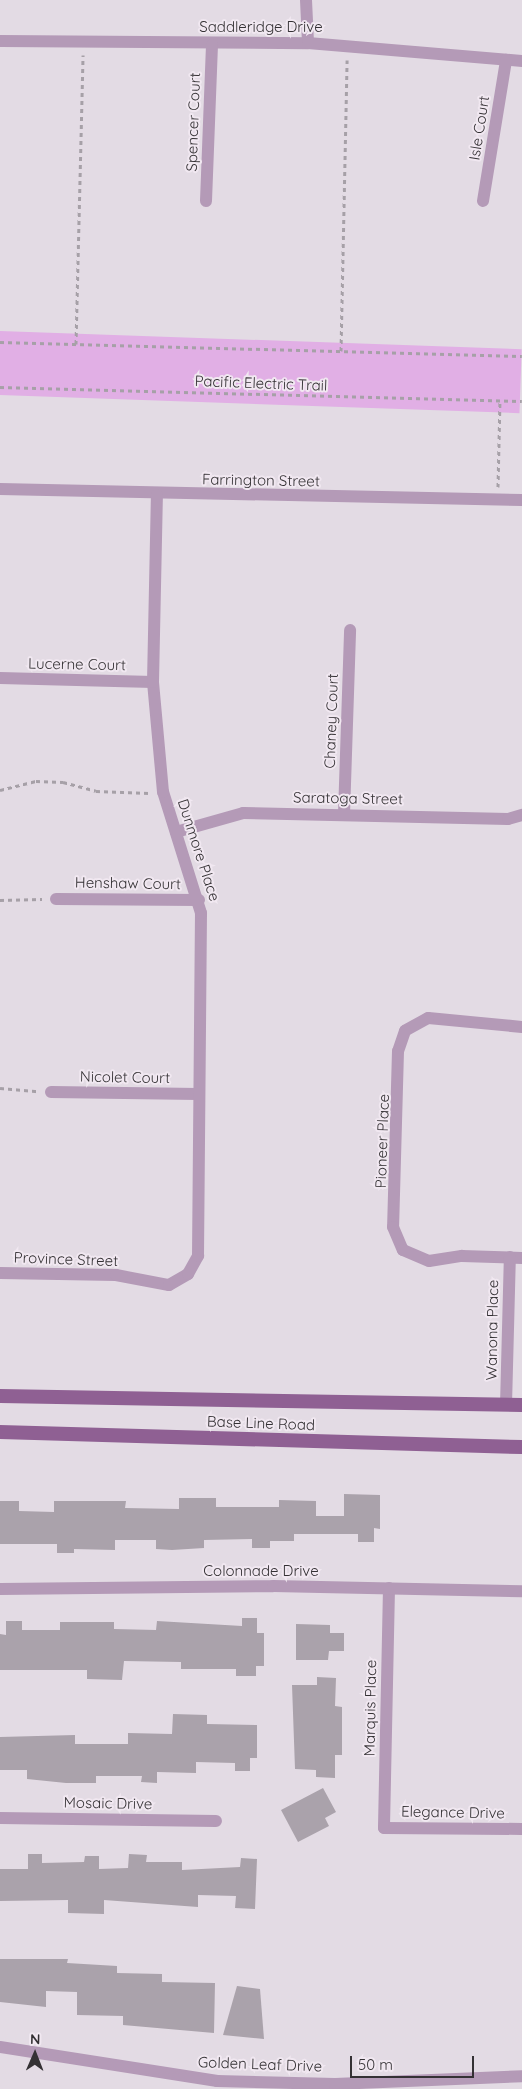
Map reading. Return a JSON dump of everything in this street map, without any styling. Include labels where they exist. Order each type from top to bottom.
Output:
[{"type":"main road","name":"Base Line Road","points":[[0,1396],[522,1405]]},
{"type":"main road","name":"Base Line Road","points":[[0,1432],[522,1447]]},
{"type":"street","points":[[306,0],[308,43]]},
{"type":"street","name":"Saddleridge Drive","points":[[0,41],[155,39],[212,44],[348,44],[522,60]]},
{"type":"street","name":"Spencer Court","points":[[206,201],[212,44]]},
{"type":"street","name":"Isle Court","points":[[483,202],[506,60]]},
{"type":"street","name":"Farrington Street","points":[[0,489],[157,495],[522,500]]},
{"type":"street","name":"Dunmore Place","points":[[157,495],[153,682],[163,792],[199,900],[198,1256],[188,1274]]},
{"type":"street","name":"Chaney Court","points":[[344,814],[350,630]]},
{"type":"street","name":"Lucerne Court","points":[[0,678],[153,682]]},
{"type":"street","name":"Saratoga Street","points":[[176,832],[243,813],[508,819],[522,815]]},
{"type":"street","name":"Henshaw Court","points":[[56,899],[199,900]]},
{"type":"street","name":"Pioneer Place","points":[[516,1257],[462,1256],[430,1261],[403,1250],[393,1226],[398,1051],[405,1031],[428,1018],[522,1027]]},
{"type":"street","name":"Nicolet Court","points":[[51,1092],[198,1094]]},
{"type":"street","name":"Wanona Place","points":[[506,1404],[516,1257]]},
{"type":"street","name":"Province Street","points":[[0,1274],[116,1275],[169,1285],[188,1274]]},
{"type":"street","name":"Colonnade Drive","points":[[0,1588],[388,1588],[522,1591]]},
{"type":"street","name":"Marquis Place","points":[[384,1828],[388,1588]]},
{"type":"street","name":"Mosaic Drive","points":[[0,1818],[216,1821]]},
{"type":"street","name":"Elegance Drive","points":[[384,1828],[522,1829]]},
{"type":"street","name":"Golden Leaf Drive","points":[[0,2047],[217,2081],[335,2084],[522,2076]]},
{"type":"path","points":[[76,344],[84,40]]},
{"type":"path","points":[[341,351],[348,44]]},
{"type":"path","points":[[0,342],[522,356]]},
{"type":"path","name":"Pacific Electric Trail","points":[[0,387],[522,401]]},
{"type":"path","points":[[498,499],[500,400]]},
{"type":"path","points":[[0,790],[36,781],[63,782],[96,791],[163,792]]},
{"type":"path","points":[[0,900],[56,899]]},
{"type":"path","points":[[0,1088],[51,1092]]},
{"type":"shaded area","points":[[0,331],[522,349],[519,413],[0,395]]},
{"type":"building","points":[[344,1494],[380,1495],[380,1529],[374,1528],[374,1542],[358,1542],[358,1534],[294,1534],[294,1541],[270,1541],[270,1548],[252,1548],[252,1539],[204,1540],[204,1548],[172,1550],[156,1549],[156,1540],[115,1540],[115,1550],[74,1549],[74,1553],[57,1553],[57,1544],[0,1544],[0,1501],[19,1501],[19,1511],[54,1512],[54,1501],[126,1501],[125,1508],[179,1509],[179,1498],[216,1498],[216,1507],[279,1507],[279,1500],[316,1501],[316,1516],[344,1516]]},
{"type":"building","points":[[242,1618],[257,1618],[257,1633],[264,1633],[264,1666],[256,1666],[256,1676],[236,1676],[236,1669],[181,1669],[181,1662],[124,1661],[122,1680],[87,1679],[87,1670],[0,1670],[0,1634],[6,1635],[6,1621],[22,1621],[22,1630],[60,1630],[60,1622],[114,1622],[114,1629],[156,1630],[157,1621],[242,1626]]},
{"type":"building","points":[[296,1624],[330,1625],[330,1633],[344,1633],[344,1651],[329,1651],[328,1660],[296,1660]]},
{"type":"building","points":[[317,1677],[336,1678],[335,1706],[342,1707],[342,1755],[335,1755],[335,1778],[316,1777],[316,1770],[295,1769],[292,1685],[317,1685]]},
{"type":"building","points":[[173,1714],[207,1715],[207,1724],[257,1725],[257,1758],[250,1758],[250,1771],[235,1771],[235,1763],[196,1762],[196,1773],[157,1772],[157,1783],[141,1782],[142,1776],[96,1776],[96,1783],[66,1783],[27,1779],[27,1770],[0,1770],[0,1737],[75,1735],[75,1744],[128,1744],[128,1733],[172,1734]]},
{"type":"building","points":[[323,1788],[336,1812],[325,1818],[329,1826],[298,1842],[281,1810]]},
{"type":"building","points":[[28,1854],[42,1854],[42,1863],[84,1862],[85,1856],[99,1856],[99,1869],[128,1868],[129,1854],[147,1855],[146,1862],[182,1862],[182,1870],[240,1867],[241,1858],[257,1859],[255,1909],[235,1908],[236,1896],[198,1895],[198,1907],[104,1900],[104,1914],[68,1913],[68,1900],[0,1901],[0,1869],[28,1869]]},
{"type":"building","points":[[0,1959],[68,1959],[67,1963],[117,1966],[117,1973],[162,1974],[162,1982],[215,1983],[214,2033],[123,2025],[123,2016],[77,2015],[77,1992],[46,1991],[46,2007],[0,2002]]},
{"type":"building","points":[[237,1986],[260,1989],[264,2039],[223,2035]]}]
